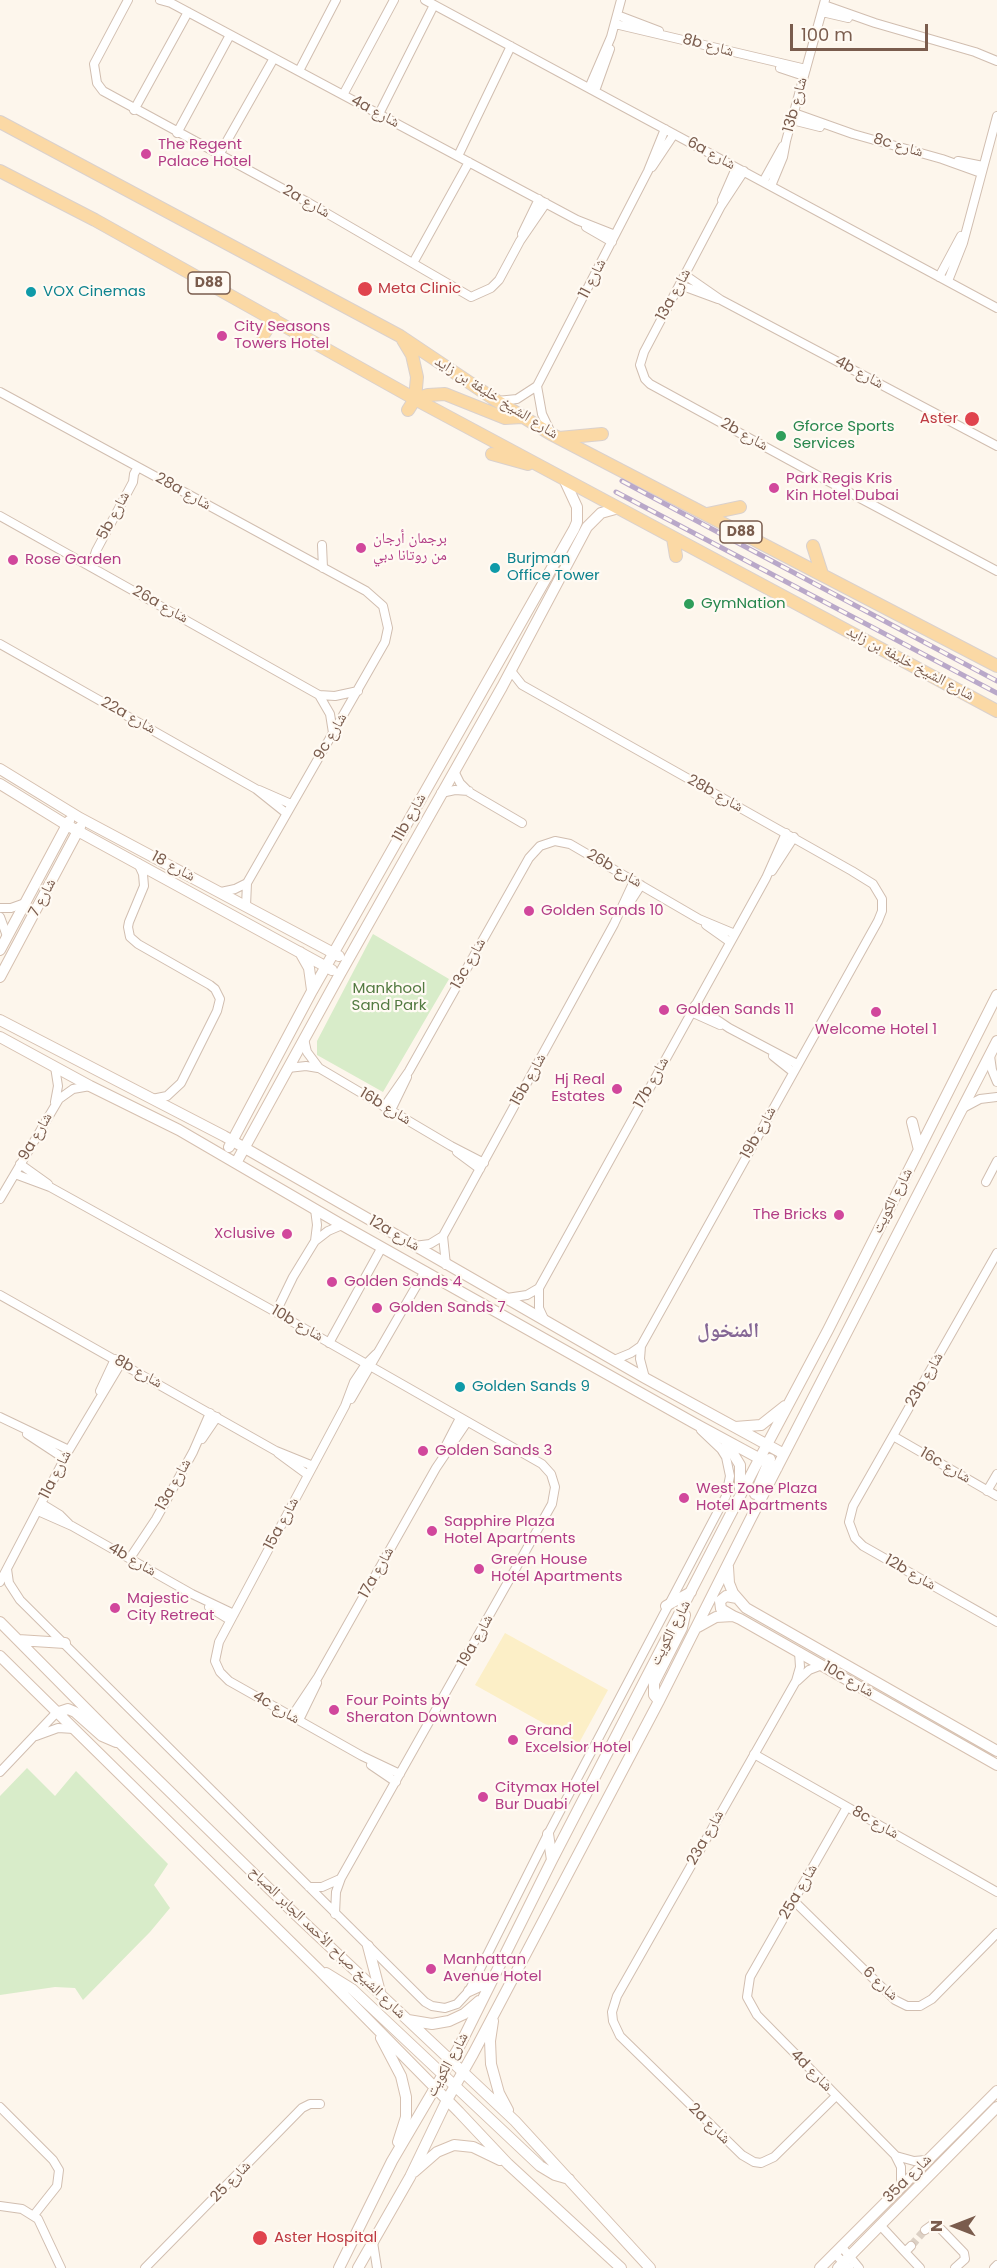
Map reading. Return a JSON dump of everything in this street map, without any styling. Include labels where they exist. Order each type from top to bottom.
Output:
[{"type":"main road","name":"شارع الشيخ خليفة بن زايد","points":[[2,122],[400,336],[497,401],[555,436],[997,666]]},
{"type":"main road","name":"شارع الشيخ خليفة بن زايد","points":[[0,171],[95,220],[535,464],[997,711]]},
{"type":"main road","points":[[263,335],[274,319]]},
{"type":"main road","points":[[400,336],[407,345],[415,366],[415,399],[408,410]]},
{"type":"main road","points":[[415,399],[428,394],[445,394],[505,418],[523,417]]},
{"type":"main road","points":[[555,436],[602,434]]},
{"type":"main road","points":[[492,454],[520,463],[535,464]]},
{"type":"main road","name":"11b شارع","points":[[224,1156],[312,991],[574,529],[577,522],[577,507],[564,479]]},
{"type":"main road","points":[[707,514],[740,507]]},
{"type":"main road","name":"11b شارع","points":[[236,1163],[511,671],[587,527],[600,513],[619,508]]},
{"type":"main road","points":[[673,538],[676,556]]},
{"type":"main road","points":[[813,546],[822,574]]},
{"type":"main road","name":"شارع 18","points":[[0,769],[79,817],[312,940],[347,961]]},
{"type":"main road","name":"شارع 18","points":[[0,784],[65,824],[224,912],[298,949],[340,974]]},
{"type":"main road","name":"شارع 7","points":[[0,950],[65,824],[79,817],[79,831],[0,977]]},
{"type":"main road","points":[[312,940],[327,940],[345,933]]},
{"type":"main road","points":[[298,949],[309,968],[312,991]]},
{"type":"main road","name":"شارع الكويت","points":[[358,2268],[410,2177],[447,2100],[696,1629],[750,1520],[750,1506],[768,1463],[766,1445],[792,1399],[997,995]]},
{"type":"main road","name":"12a شارع","points":[[1,1020],[211,1129],[645,1378],[784,1454]]},
{"type":"main road","name":"12a شارع","points":[[0,1037],[90,1086],[180,1130],[342,1225],[768,1463]]},
{"type":"main road","name":"شارع الكويت","points":[[339,2268],[392,2161],[452,2060],[552,1860],[740,1497],[768,1463],[784,1454],[997,1041]]},
{"type":"main road","points":[[211,1129],[230,1127],[246,1117]]},
{"type":"main road","points":[[912,1122],[919,1150]]},
{"type":"main road","points":[[254,1131],[255,1144],[261,1158]]},
{"type":"main road","points":[[734,1427],[761,1425],[770,1420],[792,1399]]},
{"type":"main road","points":[[724,1439],[740,1465],[740,1497]]},
{"type":"main road","points":[[728,1563],[729,1583],[737,1598]]},
{"type":"main road","points":[[666,1606],[692,1592]]},
{"type":"main road","points":[[733,1616],[721,1609],[720,1601],[726,1596],[737,1598]]},
{"type":"main road","name":"10c شارع","points":[[737,1598],[746,1608],[997,1751]]},
{"type":"main road","points":[[659,1701],[654,1695],[653,1687],[684,1623],[685,1605]]},
{"type":"main road","points":[[696,1629],[709,1619],[733,1616]]},
{"type":"main road","name":"10c شارع","points":[[733,1616],[997,1765]]},
{"type":"main road","name":"شارع الشيخ صباح الأحمد الجابر الصباح","points":[[0,1622],[294,1913],[514,2121],[650,2268]]},
{"type":"main road","points":[[18,1640],[64,1643]]},
{"type":"main road","name":"شارع الشيخ صباح الأحمد الجابر الصباح","points":[[0,1656],[319,1970],[508,2164],[621,2268]]},
{"type":"main road","points":[[56,1713],[72,1710],[102,1736],[119,1742]]},
{"type":"main road","points":[[548,1834],[552,1860]]},
{"type":"main road","points":[[368,1946],[380,1992]]},
{"type":"main road","points":[[319,1970],[338,1978],[352,1989],[540,2166],[555,2175],[569,2179]]},
{"type":"main road","points":[[469,1991],[491,1981]]},
{"type":"main road","points":[[407,2020],[432,2024],[448,2021],[464,2014],[484,1997]]},
{"type":"main road","points":[[495,2011],[490,2041],[493,2074],[499,2093],[514,2121]]},
{"type":"main road","points":[[375,2027],[401,2076],[406,2097],[406,2117],[392,2161]]},
{"type":"main road","name":"35a شارع","points":[[820,2268],[997,2091]]},
{"type":"main road","name":"35a شارع","points":[[845,2264],[880,2225],[997,2107]]},
{"type":"main road","points":[[410,2177],[437,2152],[454,2145],[473,2146],[508,2164]]},
{"type":"main road","points":[[348,2230],[361,2225]]},
{"type":"street","name":"2a شارع","points":[[128,0],[94,64],[94,74],[103,91],[134,110],[309,203],[471,297],[491,288],[500,280],[542,201]]},
{"type":"street","name":"4a شارع","points":[[160,0],[169,2],[614,238]]},
{"type":"street","points":[[298,71],[336,0]]},
{"type":"street","points":[[343,95],[394,0]]},
{"type":"street","name":"6a شارع","points":[[425,0],[997,308]]},
{"type":"street","points":[[592,90],[609,55],[611,37],[621,0]]},
{"type":"street","points":[[379,114],[434,5]]},
{"type":"street","points":[[824,6],[975,52],[997,61]]},
{"type":"street","name":"13b شارع","points":[[767,184],[783,158],[824,6]]},
{"type":"street","points":[[134,110],[188,12]]},
{"type":"street","name":"8b شارع","points":[[616,20],[805,73]]},
{"type":"street","points":[[177,133],[230,35]]},
{"type":"street","points":[[458,156],[511,46]]},
{"type":"street","points":[[975,52],[997,55]]},
{"type":"street","points":[[219,155],[274,58]]},
{"type":"street","name":"8c شارع","points":[[793,117],[982,170]]},
{"type":"street","points":[[948,281],[961,251],[997,118]]},
{"type":"street","name":"شارع 11","points":[[537,386],[669,132]]},
{"type":"street","points":[[412,263],[469,162]]},
{"type":"street","name":"13a شارع","points":[[650,384],[642,372],[642,358],[740,170]]},
{"type":"street","points":[[939,277],[966,228]]},
{"type":"street","name":"4b شارع","points":[[685,275],[721,300],[997,446]]},
{"type":"street","name":"4b شارع","points":[[680,285],[721,300]]},
{"type":"street","name":"2b شارع","points":[[650,384],[997,571]]},
{"type":"street","points":[[497,401],[517,399],[537,386],[542,414],[555,436]]},
{"type":"street","name":"28a شارع","points":[[0,392],[366,591]]},
{"type":"street","name":"5b شارع","points":[[88,565],[92,553],[96,551],[141,469]]},
{"type":"street","name":"26a شارع","points":[[0,516],[319,695]]},
{"type":"street","points":[[322,545],[323,568]]},
{"type":"street","name":"9c شارع","points":[[246,906],[247,883],[385,642],[388,628],[382,606],[366,591]]},
{"type":"street","name":"22a شارع","points":[[0,644],[256,789],[291,804]]},
{"type":"street","name":"28b شارع","points":[[511,671],[522,685],[873,884],[882,899],[882,910],[878,921]]},
{"type":"street","points":[[502,687],[522,685]]},
{"type":"street","points":[[319,695],[335,696],[358,691]]},
{"type":"street","points":[[319,695],[330,714],[333,736]]},
{"type":"street","points":[[454,771],[460,783],[469,792],[522,824]]},
{"type":"street","name":"22a شارع","points":[[256,789],[286,813]]},
{"type":"street","points":[[441,793],[455,790],[469,792]]},
{"type":"street","name":"17b شارع","points":[[539,1288],[790,835]]},
{"type":"street","name":"26b شارع","points":[[529,858],[534,851],[547,842],[562,842],[732,938]]},
{"type":"street","name":"13c شارع","points":[[387,1108],[529,858]]},
{"type":"street","points":[[137,863],[143,874],[144,886],[129,922],[130,937],[138,945],[210,985],[220,999],[217,1011],[181,1083],[167,1096],[150,1099]]},
{"type":"street","points":[[221,892],[247,883]]},
{"type":"street","name":"15b شارع","points":[[443,1236],[638,883]]},
{"type":"street","points":[[0,908],[11,908],[25,903]]},
{"type":"street","points":[[0,917],[7,936]]},
{"type":"street","name":"19b شارع","points":[[641,1346],[878,921]]},
{"type":"street","points":[[693,1009],[766,1049],[795,1068]]},
{"type":"street","points":[[304,1039],[307,1052],[318,1068]]},
{"type":"street","points":[[990,1056],[997,1083]]},
{"type":"street","points":[[288,1068],[306,1066],[318,1068]]},
{"type":"street","name":"9a شارع","points":[[54,1106],[58,1086],[55,1067]]},
{"type":"street","name":"16b شارع","points":[[318,1068],[482,1166]]},
{"type":"street","name":"9a شارع","points":[[0,1199],[54,1106],[65,1093],[90,1086]]},
{"type":"street","points":[[964,1107],[980,1100],[997,1097]]},
{"type":"street","points":[[986,1182],[997,1161]]},
{"type":"street","name":"10b شارع","points":[[20,1164],[35,1173],[50,1187]]},
{"type":"street","name":"10b شارع","points":[[15,1174],[50,1187],[542,1464]]},
{"type":"street","points":[[315,1209],[317,1225],[315,1241]]},
{"type":"street","points":[[273,1311],[315,1241],[342,1225]]},
{"type":"street","points":[[414,1246],[430,1244],[443,1236],[446,1265]]},
{"type":"street","points":[[328,1343],[382,1247]]},
{"type":"street","name":"23b شارع","points":[[853,1506],[997,1253]]},
{"type":"street","name":"15a شارع","points":[[219,1642],[345,1406],[354,1382],[368,1365],[425,1271]]},
{"type":"street","points":[[507,1298],[520,1297],[539,1288],[538,1301],[543,1319]]},
{"type":"street","name":"8b شارع","points":[[0,1295],[276,1451],[313,1466]]},
{"type":"street","points":[[614,1360],[626,1356],[641,1346]]},
{"type":"street","points":[[641,1346],[640,1359],[645,1378]]},
{"type":"street","name":"11a شارع","points":[[0,1582],[4,1570],[40,1508],[118,1361]]},
{"type":"street","name":"13a شارع","points":[[133,1560],[152,1530],[214,1415]]},
{"type":"street","points":[[0,1417],[69,1450]]},
{"type":"street","name":"17a شارع","points":[[295,1718],[315,1688],[318,1677],[436,1468],[440,1457],[464,1420]]},
{"type":"street","points":[[4,1570],[15,1595],[425,2002],[432,2006],[452,2006],[462,2000],[469,1991],[666,1606],[726,1496],[730,1476],[726,1457],[721,1449],[694,1423]]},
{"type":"street","points":[[18,1426],[64,1459]]},
{"type":"street","name":"16c شارع","points":[[893,1436],[997,1496]]},
{"type":"street","name":"8b شارع","points":[[276,1451],[308,1475]]},
{"type":"street","name":"19a شارع","points":[[335,1914],[336,1892],[341,1878],[552,1504],[555,1493],[554,1481],[542,1464]]},
{"type":"street","points":[[987,1491],[997,1474]]},
{"type":"street","name":"12b شارع","points":[[853,1506],[849,1516],[850,1527],[855,1538],[863,1546],[997,1622]]},
{"type":"street","name":"4b شارع","points":[[40,1508],[232,1617]]},
{"type":"street","name":"4c شارع","points":[[219,1642],[215,1660],[224,1677],[398,1778]]},
{"type":"street","name":"23a شارع","points":[[617,1996],[796,1681],[800,1667],[799,1652]]},
{"type":"street","name":"23a شارع","points":[[796,1681],[813,1667],[822,1665]]},
{"type":"street","points":[[0,1773],[35,1736],[44,1723],[56,1713]]},
{"type":"street","points":[[35,1736],[50,1730],[74,1729]]},
{"type":"street","name":"8c شارع","points":[[754,1754],[997,1892]]},
{"type":"street","name":"25a شارع","points":[[750,1977],[848,1808]]},
{"type":"street","points":[[309,1887],[322,1887],[341,1878]]},
{"type":"street","name":"شارع 6","points":[[794,1901],[895,2000],[907,2006],[921,2006],[932,1999],[997,1933]]},
{"type":"street","name":"4d شارع","points":[[750,1977],[747,1990],[752,2010],[895,2156]]},
{"type":"street","name":"2a شارع","points":[[617,1996],[612,2012],[615,2029],[620,2036],[747,2160],[761,2163],[774,2157],[837,2096]]},
{"type":"street","name":"شارع 25","points":[[144,2268],[302,2108],[310,2104],[320,2104]]},
{"type":"street","points":[[0,2107],[53,2160],[59,2170],[57,2186],[34,2215]]},
{"type":"street","points":[[895,2156],[914,2161],[926,2160]]},
{"type":"street","points":[[895,2156],[902,2173],[901,2185]]},
{"type":"street","points":[[0,2206],[22,2209],[34,2215],[44,2229],[61,2268]]},
{"type":"street","points":[[880,2225],[908,2249],[920,2268]]},
{"type":"street","points":[[925,2230],[932,2225],[939,2227],[964,2253],[961,2266]]},
{"type":"street","points":[[373,2240],[377,2268]]},
{"type":"street","points":[[838,2250],[845,2264],[859,2268]]},
{"type":"street","points":[[994,2268],[997,2265]]},
{"type":"green space","name":"Mankhool Sand Park","points":[[373,934],[449,979],[383,1092],[317,1055],[317,1041]]},
{"type":"green space","points":[[27,1768],[55,1796],[76,1771],[168,1864],[154,1885],[170,1908],[150,1932],[83,2000],[75,1988],[55,1987],[0,1995],[0,1796]]},
{"type":"sand","points":[[505,1633],[608,1690],[579,1743],[475,1685]]},
{"type":"tunnel","points":[[911,2246],[925,2230]]},
{"type":"railway","points":[[622,481],[997,681]]},
{"type":"railway","points":[[616,492],[997,693]]},
{"type":"place","name":"The Regent Palace Hotel","points":[[146,154]]},
{"type":"place","name":"Meta Clinic","points":[[365,289]]},
{"type":"place","name":"VOX Cinemas","points":[[31,292]]},
{"type":"place","name":"City Seasons Towers Hotel","points":[[222,336]]},
{"type":"place","name":"Aster","points":[[972,419]]},
{"type":"place","name":"Gforce Sports Services","points":[[781,436]]},
{"type":"place","name":"Park Regis Kris Kin Hotel Dubai","points":[[774,488]]},
{"type":"place","name":"برجمان أرجان من روتانا دبي","points":[[361,548]]},
{"type":"place","name":"Rose Garden","points":[[13,560]]},
{"type":"place","name":"Burjman Office Tower","points":[[495,568]]},
{"type":"place","name":"GymNation","points":[[689,604]]},
{"type":"place","name":"Golden Sands 10","points":[[529,911]]},
{"type":"place","name":"Golden Sands 11","points":[[664,1010]]},
{"type":"place","name":"Welcome Hotel 1","points":[[876,1012]]},
{"type":"place","name":"Hj Real Estates","points":[[617,1089]]},
{"type":"place","name":"The Bricks","points":[[839,1215]]},
{"type":"place","name":"Xclusive","points":[[287,1234]]},
{"type":"place","name":"Golden Sands 4","points":[[332,1282]]},
{"type":"place","name":"Golden Sands 7","points":[[377,1308]]},
{"type":"place","name":"Golden Sands 9","points":[[460,1387]]},
{"type":"place","name":"Golden Sands 3","points":[[423,1451]]},
{"type":"place","name":"West Zone Plaza Hotel Apartments","points":[[684,1498]]},
{"type":"place","name":"Sapphire Plaza Hotel Apartments","points":[[432,1531]]},
{"type":"place","name":"Green House Hotel Apartments","points":[[479,1569]]},
{"type":"place","name":"Majestic City Retreat","points":[[115,1608]]},
{"type":"place","name":"Four Points by Sheraton Downtown","points":[[334,1710]]},
{"type":"place","name":"Grand Excelsior Hotel","points":[[513,1740]]},
{"type":"place","name":"Citymax Hotel Bur Duabi","points":[[483,1797]]},
{"type":"place","name":"Manhattan Avenue Hotel","points":[[431,1969]]},
{"type":"place","name":"Aster Hospital","points":[[260,2238]]},
{"type":"district","name":"المنخول","points":[[728,1332]]}]
